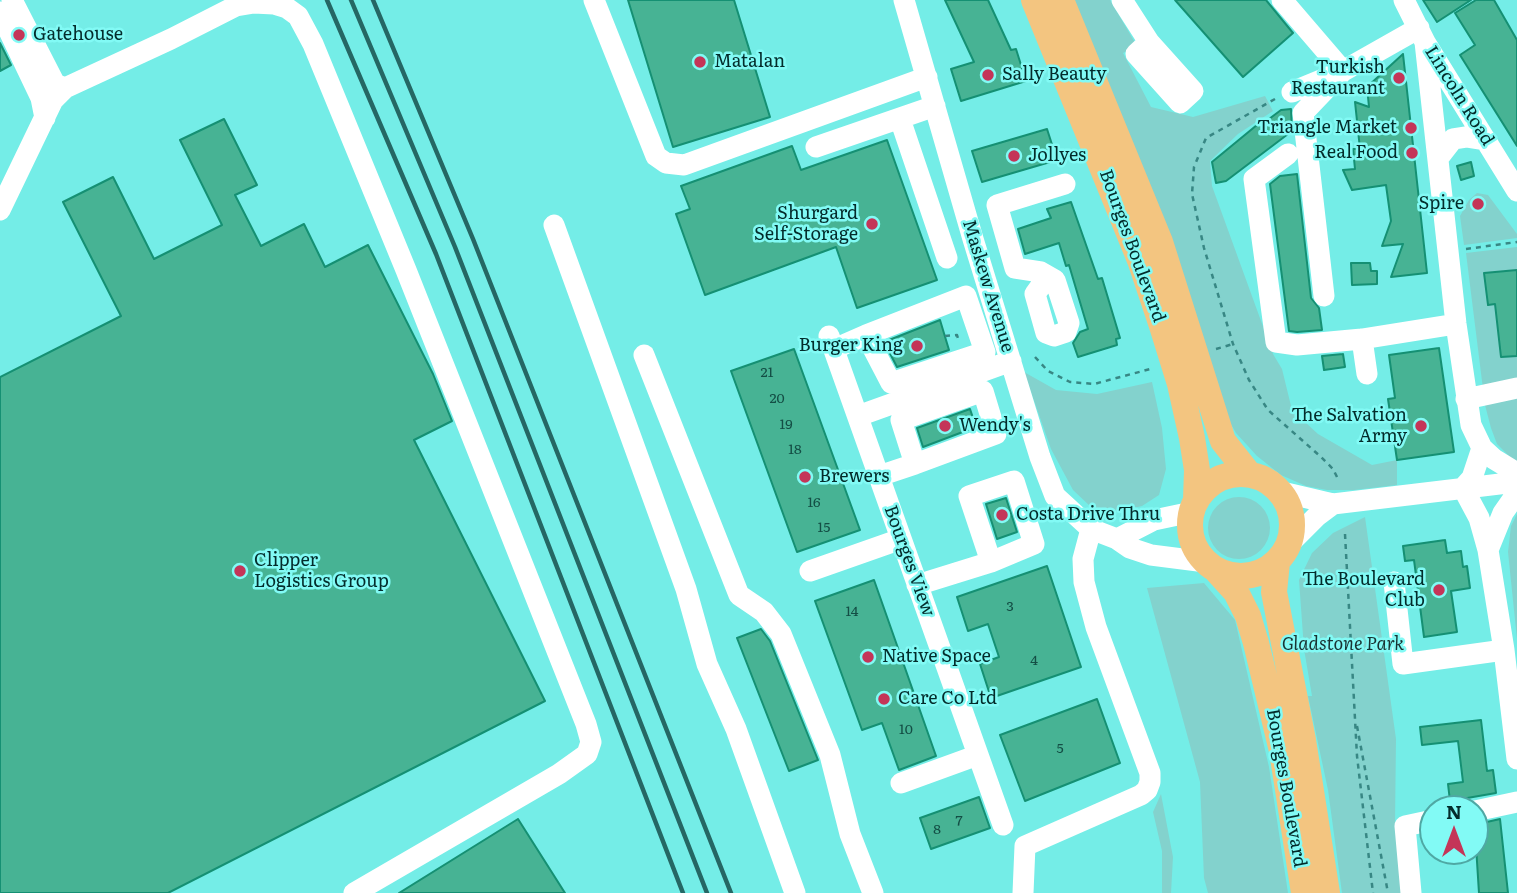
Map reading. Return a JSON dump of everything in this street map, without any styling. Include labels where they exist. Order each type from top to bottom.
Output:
[{"type":"main road","name":"Bourges Boulevard","points":[[1034,0],[1140,260],[1173,322]]},
{"type":"main road","name":"Bourges Boulevard","points":[[1061,0],[1160,242],[1173,322],[1192,380],[1223,441],[1249,474]]},
{"type":"main road","name":"Bourges Boulevard","points":[[1192,380],[1196,470],[1194,506]]},
{"type":"main road","points":[[1249,474],[1263,479],[1282,492],[1291,513],[1292,529],[1283,553],[1263,571],[1247,576],[1231,575],[1211,566],[1198,553],[1190,527],[1194,506],[1211,484],[1223,477],[1249,474]]},
{"type":"main road","name":"Bourges Boulevard","points":[[1283,553],[1274,592],[1303,740],[1327,893]]},
{"type":"main road","name":"Bourges Boulevard","points":[[1211,566],[1236,592],[1248,616],[1256,643],[1282,751],[1304,893]]},
{"type":"street","points":[[12,0],[55,83],[65,88]]},
{"type":"street","points":[[594,0],[656,156],[666,163],[684,165],[927,77]]},
{"type":"street","name":"Maskew Avenue","points":[[904,0],[973,239],[1040,457],[1055,496],[1091,529],[1117,539],[1130,548],[1151,555],[1211,566]]},
{"type":"street","points":[[1122,0],[1150,42]]},
{"type":"street","points":[[1282,0],[1337,64]]},
{"type":"street","points":[[1406,2],[1432,34],[1517,172]]},
{"type":"street","name":"Lincoln Road","points":[[1406,2],[1422,35],[1517,191]]},
{"type":"street","points":[[0,210],[56,96],[65,88],[171,40],[236,6],[274,4],[287,8],[298,16],[319,56],[591,741],[587,754],[515,800],[354,893]]},
{"type":"street","points":[[0,12],[41,98],[45,118]]},
{"type":"street","points":[[1292,92],[1337,64],[1422,35],[1439,157],[1456,324],[1471,425],[1482,448],[1500,464],[1517,472]]},
{"type":"street","points":[[1324,296],[1303,113],[1337,64]]},
{"type":"street","points":[[816,147],[935,106]]},
{"type":"street","points":[[900,119],[947,258]]},
{"type":"street","points":[[1439,157],[1453,139],[1466,137],[1485,140]]},
{"type":"street","points":[[1288,153],[1254,179],[1276,342],[1297,345],[1362,339],[1456,324]]},
{"type":"street","points":[[1048,276],[1041,272],[1015,268],[997,205],[1065,184]]},
{"type":"street","points":[[554,225],[687,589],[708,664],[736,729],[795,893]]},
{"type":"street","points":[[973,239],[1003,232]]},
{"type":"street","points":[[966,296],[985,352],[891,383],[866,335],[966,296]]},
{"type":"street","name":"Bourges View","points":[[866,335],[831,343],[1003,825]]},
{"type":"street","points":[[1362,339],[1367,374]]},
{"type":"street","points":[[645,355],[739,595],[764,612],[781,634],[830,755],[850,835],[873,893]]},
{"type":"street","points":[[858,416],[1011,360]]},
{"type":"street","points":[[1466,399],[1517,388]]},
{"type":"street","points":[[879,476],[915,464],[996,434],[983,391],[901,420],[915,464]]},
{"type":"street","points":[[1463,488],[1472,478],[1482,448]]},
{"type":"street","points":[[1282,492],[1333,505],[1517,482]]},
{"type":"street","points":[[1463,488],[1479,518],[1489,550],[1517,759]]},
{"type":"street","points":[[1489,550],[1503,513],[1517,493]]},
{"type":"street","points":[[1283,553],[1317,516],[1333,505]]},
{"type":"street","points":[[1117,539],[1154,520],[1194,506]]},
{"type":"street","points":[[1023,893],[1024,846],[1141,795],[1150,782],[1150,773],[1097,627],[1084,582],[1083,559],[1091,529]]},
{"type":"street","points":[[810,571],[901,540]]},
{"type":"street","points":[[918,585],[990,562]]},
{"type":"street","points":[[1394,582],[1403,664],[1504,650]]},
{"type":"street","points":[[901,783],[978,755]]},
{"type":"street","points":[[1489,808],[1517,802]]},
{"type":"street","points":[[1411,893],[1405,826],[1419,823]]},
{"type":"path","points":[[1292,92],[1265,103],[1206,138],[1194,167],[1192,194],[1204,248],[1233,344],[1249,380],[1268,410],[1321,457],[1333,469],[1339,481]]},
{"type":"path","points":[[1462,249],[1517,242]]},
{"type":"path","points":[[945,335],[957,335]]},
{"type":"path","points":[[1214,350],[1233,344]]},
{"type":"path","points":[[1035,357],[1048,371],[1070,382],[1094,384],[1157,368]]},
{"type":"path","points":[[1345,534],[1355,716],[1373,893]]},
{"type":"path","points":[[1355,716],[1388,893]]},
{"type":"green space","points":[[1070,0],[1110,0],[1137,46],[1123,53],[1151,107],[1193,117],[1265,96],[1273,111],[1238,134],[1210,161],[1212,186],[1273,354],[1282,369],[1292,410],[1318,434],[1372,465],[1397,460],[1397,485],[1354,490],[1327,490],[1306,486],[1281,475],[1257,456],[1236,433],[1221,407]]},
{"type":"green space","points":[[1477,193],[1488,195],[1517,234],[1517,238],[1464,245],[1460,216],[1469,200]]},
{"type":"green space","points":[[1517,247],[1517,464],[1497,444],[1485,405],[1466,253]]},
{"type":"green space","points":[[1024,372],[1056,390],[1097,394],[1152,382],[1162,428],[1166,469],[1159,495],[1142,506],[1111,513],[1092,508],[1073,490],[1051,449]]},
{"type":"green space","points":[[1239,497],[1251,499],[1261,506],[1268,516],[1268,540],[1261,550],[1251,557],[1239,559],[1227,557],[1217,550],[1210,540],[1208,528],[1210,516],[1217,506],[1227,499]]},
{"type":"green space","points":[[1517,514],[1517,639],[1508,552],[1511,526]]},
{"type":"green space","name":"Gladstone Park","points":[[1365,517],[1396,739],[1395,823],[1402,893],[1342,893],[1328,790],[1308,696],[1312,696],[1304,649],[1299,580],[1312,553],[1333,533]]},
{"type":"green space","points":[[1204,583],[1235,620],[1269,767],[1288,893],[1208,893],[1204,878],[1200,782],[1147,588]]},
{"type":"green space","points":[[1161,794],[1173,857],[1171,893],[1162,893],[1162,851],[1153,812]]},
{"type":"building","name":"Matalan","points":[[628,0],[734,0],[770,117],[673,147]]},
{"type":"building","points":[[945,0],[988,0],[1011,50],[1016,49],[1026,81],[961,101],[951,69],[974,62]]},
{"type":"building","points":[[1175,0],[1266,0],[1293,33],[1243,77]]},
{"type":"building","points":[[1423,0],[1471,0],[1437,22]]},
{"type":"building","points":[[1476,0],[1494,0],[1517,40],[1517,146],[1460,55],[1475,45],[1455,13]]},
{"type":"building","points":[[0,43],[11,65],[0,71]]},
{"type":"building","points":[[1403,54],[1427,273],[1391,277],[1403,244],[1382,246],[1391,221],[1386,185],[1352,190],[1343,170],[1355,169],[1353,149],[1360,149],[1355,102],[1369,107],[1367,87]]},
{"type":"building","points":[[1291,109],[1292,131],[1226,181],[1216,183],[1212,162],[1263,120],[1265,122],[1281,110]]},
{"type":"building","name":"Clipper Logistics Group","points":[[224,119],[257,185],[235,195],[261,246],[304,224],[325,267],[368,245],[433,374],[452,421],[414,440],[545,701],[168,893],[0,893],[0,377],[121,316],[63,202],[113,177],[154,259],[222,225],[180,140]]},
{"type":"building","name":"Jollyes","points":[[1047,129],[1057,160],[982,182],[972,151]]},
{"type":"building","points":[[887,140],[937,280],[857,308],[836,247],[705,295],[676,214],[690,209],[681,186],[792,146],[801,170]]},
{"type":"building","points":[[1471,162],[1474,176],[1461,180],[1457,166]]},
{"type":"building","points":[[1297,174],[1311,298],[1319,308],[1322,330],[1297,332],[1289,331],[1270,184],[1280,176]]},
{"type":"building","points":[[1071,202],[1098,279],[1102,278],[1120,338],[1116,339],[1117,345],[1078,357],[1073,343],[1080,332],[1088,329],[1069,265],[1066,266],[1059,243],[1025,254],[1018,229],[1051,218],[1047,209]]},
{"type":"building","points":[[1351,263],[1370,263],[1371,271],[1377,271],[1377,284],[1352,285]]},
{"type":"building","points":[[1517,270],[1517,356],[1501,357],[1495,304],[1488,305],[1484,273]]},
{"type":"building","name":"Burger King","points":[[940,320],[949,350],[897,367],[884,342]]},
{"type":"building","name":"The Salvation Army","points":[[1439,348],[1454,452],[1397,460],[1388,399],[1395,398],[1389,355]]},
{"type":"building","points":[[794,349],[860,530],[797,552],[731,371]]},
{"type":"building","points":[[1343,354],[1345,367],[1324,370],[1322,356]]},
{"type":"building","name":"Wendy's","points":[[970,409],[976,427],[923,447],[917,428]]},
{"type":"building","name":"Costa Drive Thru","points":[[1006,498],[1017,532],[997,539],[986,504]]},
{"type":"building","name":"The Boulevard Club","points":[[1445,540],[1447,553],[1461,551],[1463,567],[1467,566],[1470,588],[1451,591],[1457,632],[1424,637],[1414,560],[1405,561],[1403,546]]},
{"type":"building","points":[[1047,566],[1081,667],[991,698],[980,664],[999,657],[988,624],[968,631],[957,597]]},
{"type":"building","points":[[874,580],[936,756],[899,770],[882,723],[862,730],[815,601]]},
{"type":"building","points":[[761,629],[770,641],[818,760],[789,771],[737,638]]},
{"type":"building","points":[[1097,699],[1120,763],[1025,801],[1000,735]]},
{"type":"building","points":[[1481,720],[1487,771],[1493,770],[1496,793],[1449,795],[1448,784],[1463,782],[1458,741],[1422,745],[1420,727]]},
{"type":"building","points":[[979,797],[990,828],[931,849],[920,818]]},
{"type":"building","points":[[518,819],[565,893],[399,893]]},
{"type":"building","points":[[1500,819],[1508,893],[1479,893],[1477,865],[1489,865],[1489,822]]},
{"type":"railway","points":[[327,0],[436,254],[683,893]]},
{"type":"railway","points":[[351,0],[455,247],[707,893]]},
{"type":"railway","points":[[373,0],[473,239],[731,893]]},
{"type":"place","name":"Gatehouse","points":[[19,35]]},
{"type":"place","name":"Matalan","points":[[700,62]]},
{"type":"place","name":"Sally Beauty","points":[[988,75]]},
{"type":"place","name":"Turkish Restaurant","points":[[1399,78]]},
{"type":"place","name":"Triangle Market","points":[[1411,128]]},
{"type":"place","name":"Real Food","points":[[1412,153]]},
{"type":"place","name":"Jollyes","points":[[1014,156]]},
{"type":"place","name":"Spire","points":[[1478,204]]},
{"type":"place","name":"Shurgard Self-Storage","points":[[872,224]]},
{"type":"place","name":"Burger King","points":[[917,346]]},
{"type":"place","name":"Wendy's","points":[[945,426]]},
{"type":"place","name":"The Salvation Army","points":[[1421,426]]},
{"type":"place","name":"Brewers","points":[[805,477]]},
{"type":"place","name":"Costa Drive Thru","points":[[1002,515]]},
{"type":"place","name":"Clipper Logistics Group","points":[[240,571]]},
{"type":"place","name":"The Boulevard Club","points":[[1439,590]]},
{"type":"place","name":"Native Space","points":[[868,657]]},
{"type":"place","name":"Care Co Ltd","points":[[884,699]]}]
